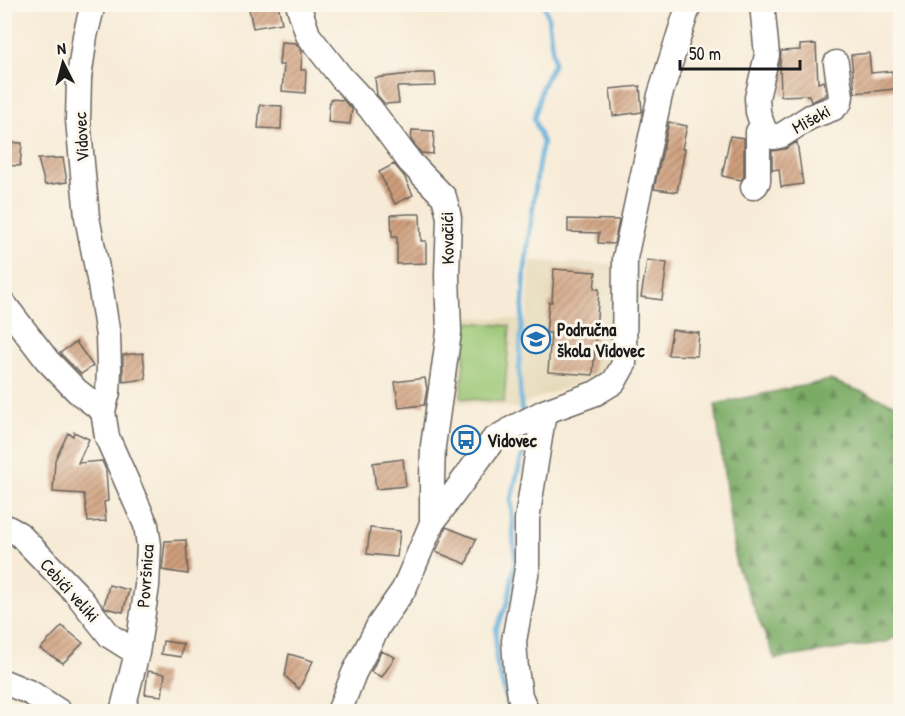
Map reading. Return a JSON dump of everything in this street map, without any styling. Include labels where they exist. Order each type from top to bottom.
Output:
[{"type":"street","name":"Vidovec","points":[[93,4],[85,36],[79,78],[78,120],[87,217],[108,336],[108,393],[103,411]]},
{"type":"street","name":"Kovačići","points":[[298,4],[308,35],[341,77],[370,108],[410,162],[444,197],[447,207],[450,332],[433,446],[432,523]]},
{"type":"street","points":[[339,711],[354,673],[379,625],[404,590],[432,523],[493,440],[531,418],[596,393],[614,382],[624,364],[625,258],[660,95],[690,4]]},
{"type":"street","name":"Mišeki","points":[[762,4],[767,56],[757,98],[758,112],[768,135],[782,135],[810,117],[834,108],[840,102],[842,96],[836,63]]},
{"type":"street","points":[[753,188],[758,181],[758,132],[763,127]]},
{"type":"street","points":[[4,304],[47,360],[76,391],[103,411]]},
{"type":"street","name":"Površnica","points":[[103,411],[107,437],[146,525],[149,545],[147,586],[137,653],[122,711]]},
{"type":"street","points":[[527,711],[519,696],[514,641],[527,569],[531,418]]},
{"type":"street","name":"Cebići veliki","points":[[4,526],[19,534],[76,593],[110,636],[137,653]]},
{"type":"street","points":[[4,682],[31,693],[60,711]]},
{"type":"shaded area","name":"Područna škola Vidovec","points":[[531,261],[616,264],[610,358],[596,377],[516,408],[456,403],[463,316],[527,320]]},
{"type":"green space","points":[[467,322],[510,326],[504,402],[461,398]]},
{"type":"green space","points":[[830,380],[900,406],[900,635],[886,642],[775,659],[736,564],[715,404]]},
{"type":"building","points":[[248,4],[278,4],[282,23],[253,28]]},
{"type":"building","points":[[281,42],[296,43],[302,51],[301,70],[306,70],[305,93],[282,91],[284,65],[279,65]]},
{"type":"building","points":[[816,44],[818,83],[824,81],[826,95],[811,102],[809,95],[781,96],[781,51],[800,50],[800,45]]},
{"type":"building","points":[[869,53],[871,73],[892,71],[895,89],[855,93],[851,55]]},
{"type":"building","points":[[435,73],[436,86],[397,87],[399,103],[385,104],[377,95],[375,78]]},
{"type":"building","points":[[640,86],[642,112],[613,116],[610,89]]},
{"type":"building","points":[[330,99],[343,100],[352,109],[350,124],[328,122]]},
{"type":"building","points":[[260,105],[282,106],[281,129],[258,128]]},
{"type":"building","points":[[669,122],[687,126],[677,192],[654,189]]},
{"type":"building","points":[[412,130],[434,131],[433,154],[421,153],[411,140]]},
{"type":"building","points":[[730,136],[744,138],[744,177],[741,180],[722,176]]},
{"type":"building","points":[[4,142],[22,143],[20,166],[4,165]]},
{"type":"building","points":[[797,142],[803,184],[781,187],[779,169],[772,170],[772,151],[785,149]]},
{"type":"building","points":[[63,158],[67,182],[45,185],[38,159]]},
{"type":"building","points":[[394,164],[404,176],[413,195],[395,204],[379,172]]},
{"type":"building","points":[[420,214],[421,241],[426,241],[426,263],[397,264],[397,237],[392,237],[391,215]]},
{"type":"building","points":[[568,219],[619,220],[614,244],[598,243],[599,233],[568,232]]},
{"type":"building","points":[[647,260],[667,263],[662,300],[641,297]]},
{"type":"building","points":[[554,269],[596,272],[594,289],[599,289],[593,375],[548,372],[551,333],[546,333],[549,302],[552,302]]},
{"type":"building","points":[[672,330],[699,333],[697,356],[668,355]]},
{"type":"building","points":[[76,342],[93,366],[81,374],[60,353]]},
{"type":"building","points":[[143,353],[146,379],[123,382],[123,355]]},
{"type":"building","points":[[425,378],[427,389],[424,405],[399,408],[395,382]]},
{"type":"building","points":[[74,432],[89,439],[78,463],[102,461],[106,470],[108,501],[104,502],[106,521],[88,522],[84,494],[53,492],[55,460],[68,433],[73,436]]},
{"type":"building","points":[[403,459],[406,486],[376,489],[373,463]]},
{"type":"building","points":[[446,527],[476,539],[466,564],[436,552]]},
{"type":"building","points":[[370,528],[400,531],[397,557],[367,554]]},
{"type":"building","points":[[186,540],[188,574],[162,570],[165,541]]},
{"type":"building","points":[[109,585],[129,590],[123,612],[104,606]]},
{"type":"building","points":[[62,626],[83,643],[63,663],[40,649]]},
{"type":"building","points":[[163,641],[183,644],[181,657],[161,654]]},
{"type":"building","points":[[381,651],[395,657],[382,677],[371,672]]},
{"type":"building","points":[[289,654],[313,661],[299,689],[285,676]]},
{"type":"building","points":[[148,671],[165,674],[162,696],[145,694]]},
{"type":"waterway","name":"Vidovec","points":[[522,413],[519,369],[525,269],[543,143],[534,119],[542,87],[554,63],[544,4]]},
{"type":"waterway","name":"Vidovec","points":[[510,712],[496,660],[496,629],[508,602],[515,560],[511,499],[528,440],[526,430]]},
{"type":"place","name":"Područna škola Vidovec","points":[[536,339]]},
{"type":"place","name":"Vidovec","points":[[466,440]]}]
